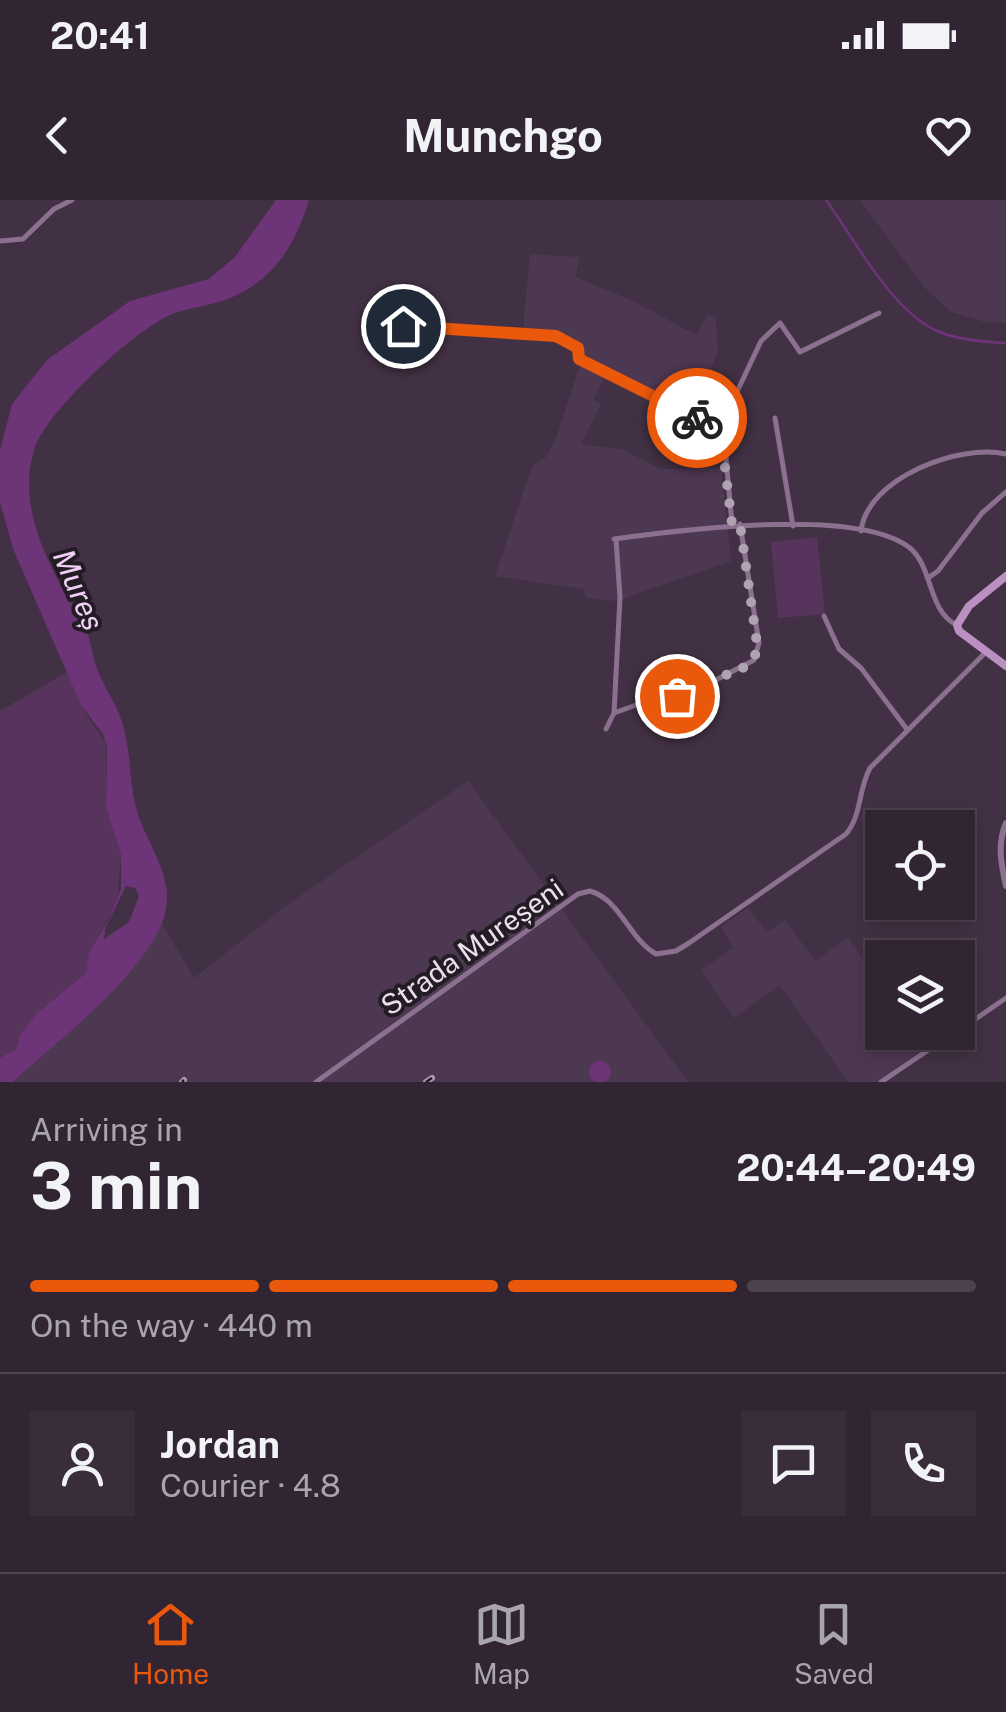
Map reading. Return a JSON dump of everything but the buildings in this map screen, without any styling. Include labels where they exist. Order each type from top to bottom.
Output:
[{"type":"main road","points":[[1006,576],[969,606],[957,624],[959,631],[1006,666]]},
{"type":"street","points":[[0,240],[23,239],[54,209],[72,200]]},
{"type":"street","points":[[614,713],[650,700],[696,691],[754,660],[759,643],[721,435],[735,396],[761,341],[780,323],[800,352],[880,314]]},
{"type":"street","points":[[364,325],[556,336],[578,348],[579,359],[712,426],[721,435]]},
{"type":"street","points":[[775,418],[793,526]]},
{"type":"street","points":[[862,531],[867,510],[903,477],[966,452],[1006,454]]},
{"type":"street","points":[[928,578],[938,571],[982,513],[1006,492]]},
{"type":"street","points":[[606,729],[614,713],[620,598],[615,539],[736,524],[862,531],[908,547],[918,558],[944,614],[957,624]]},
{"type":"street","points":[[824,616],[839,650],[861,668],[906,728]]},
{"type":"street","name":"Strada Mureșeni","points":[[316,1082],[578,894],[590,891],[609,901],[638,940],[656,954],[689,943],[846,834],[857,815],[863,780],[906,728],[986,652]]},
{"type":"street","points":[[1006,822],[1000,838],[1006,886]]},
{"type":"street","points":[[975,1019],[1006,998]]},
{"type":"street","points":[[881,1082],[929,1050]]},
{"type":"shaded area","points":[[276,200],[309,200],[287,250],[266,276],[237,295],[175,313],[139,334],[75,392],[35,447],[29,482],[38,535],[83,624],[98,672],[119,714],[135,804],[167,894],[162,923],[136,966],[13,1082],[0,1082],[0,1058],[16,1049],[21,1033],[37,1013],[86,973],[89,952],[121,889],[121,855],[106,808],[107,747],[103,734],[81,705],[14,551],[0,503],[0,451],[12,404],[47,360],[130,301],[209,279],[235,257]],"holes":[[[126,886],[135,888],[139,896],[129,922],[104,939]]]},
{"type":"shaded area","points":[[860,200],[1006,200],[1006,323],[985,322],[951,312],[923,286]]},
{"type":"shaded area","points":[[530,254],[580,257],[575,277],[633,301],[696,335],[708,314],[716,318],[718,351],[695,408],[618,375],[584,354],[568,337],[523,330]]},
{"type":"shaded area","points":[[580,365],[605,376],[593,400],[601,404],[581,444],[624,450],[660,469],[721,468],[731,561],[616,601],[587,598],[583,589],[495,576],[532,466],[546,457],[555,441]]},
{"type":"shaded area","points":[[817,537],[825,614],[778,618],[771,542]]},
{"type":"shaded area","points":[[69,671],[86,714],[106,743],[106,808],[121,855],[117,902],[93,946],[86,973],[37,1013],[21,1033],[16,1049],[0,1058],[0,711]]},
{"type":"shaded area","points":[[468,781],[688,1082],[13,1082],[137,963],[162,924],[194,978],[287,905]]},
{"type":"shaded area","points":[[748,908],[767,932],[785,920],[815,961],[848,937],[865,962],[865,1050],[929,1052],[884,1082],[848,1082],[780,985],[734,1018],[701,970],[733,948],[721,927]]},
{"type":"shaded area","points":[[596,1061],[604,1061],[611,1068],[611,1076],[605,1082],[595,1082],[589,1076],[589,1068]]},
{"type":"waterway","points":[[826,200],[889,291],[920,321],[953,337],[1006,343]]},
{"type":"railway","points":[[426,1082],[432,1078]]},
{"type":"way so far","points":[[677,696],[747,666],[754,660],[759,643],[740,524],[732,524],[725,447],[718,430],[697,418]]},
{"type":"route","points":[[403,326],[556,336],[578,348],[579,359],[697,418]]},
{"type":"water label","name":"Mureș","points":[[78,590]]}]
